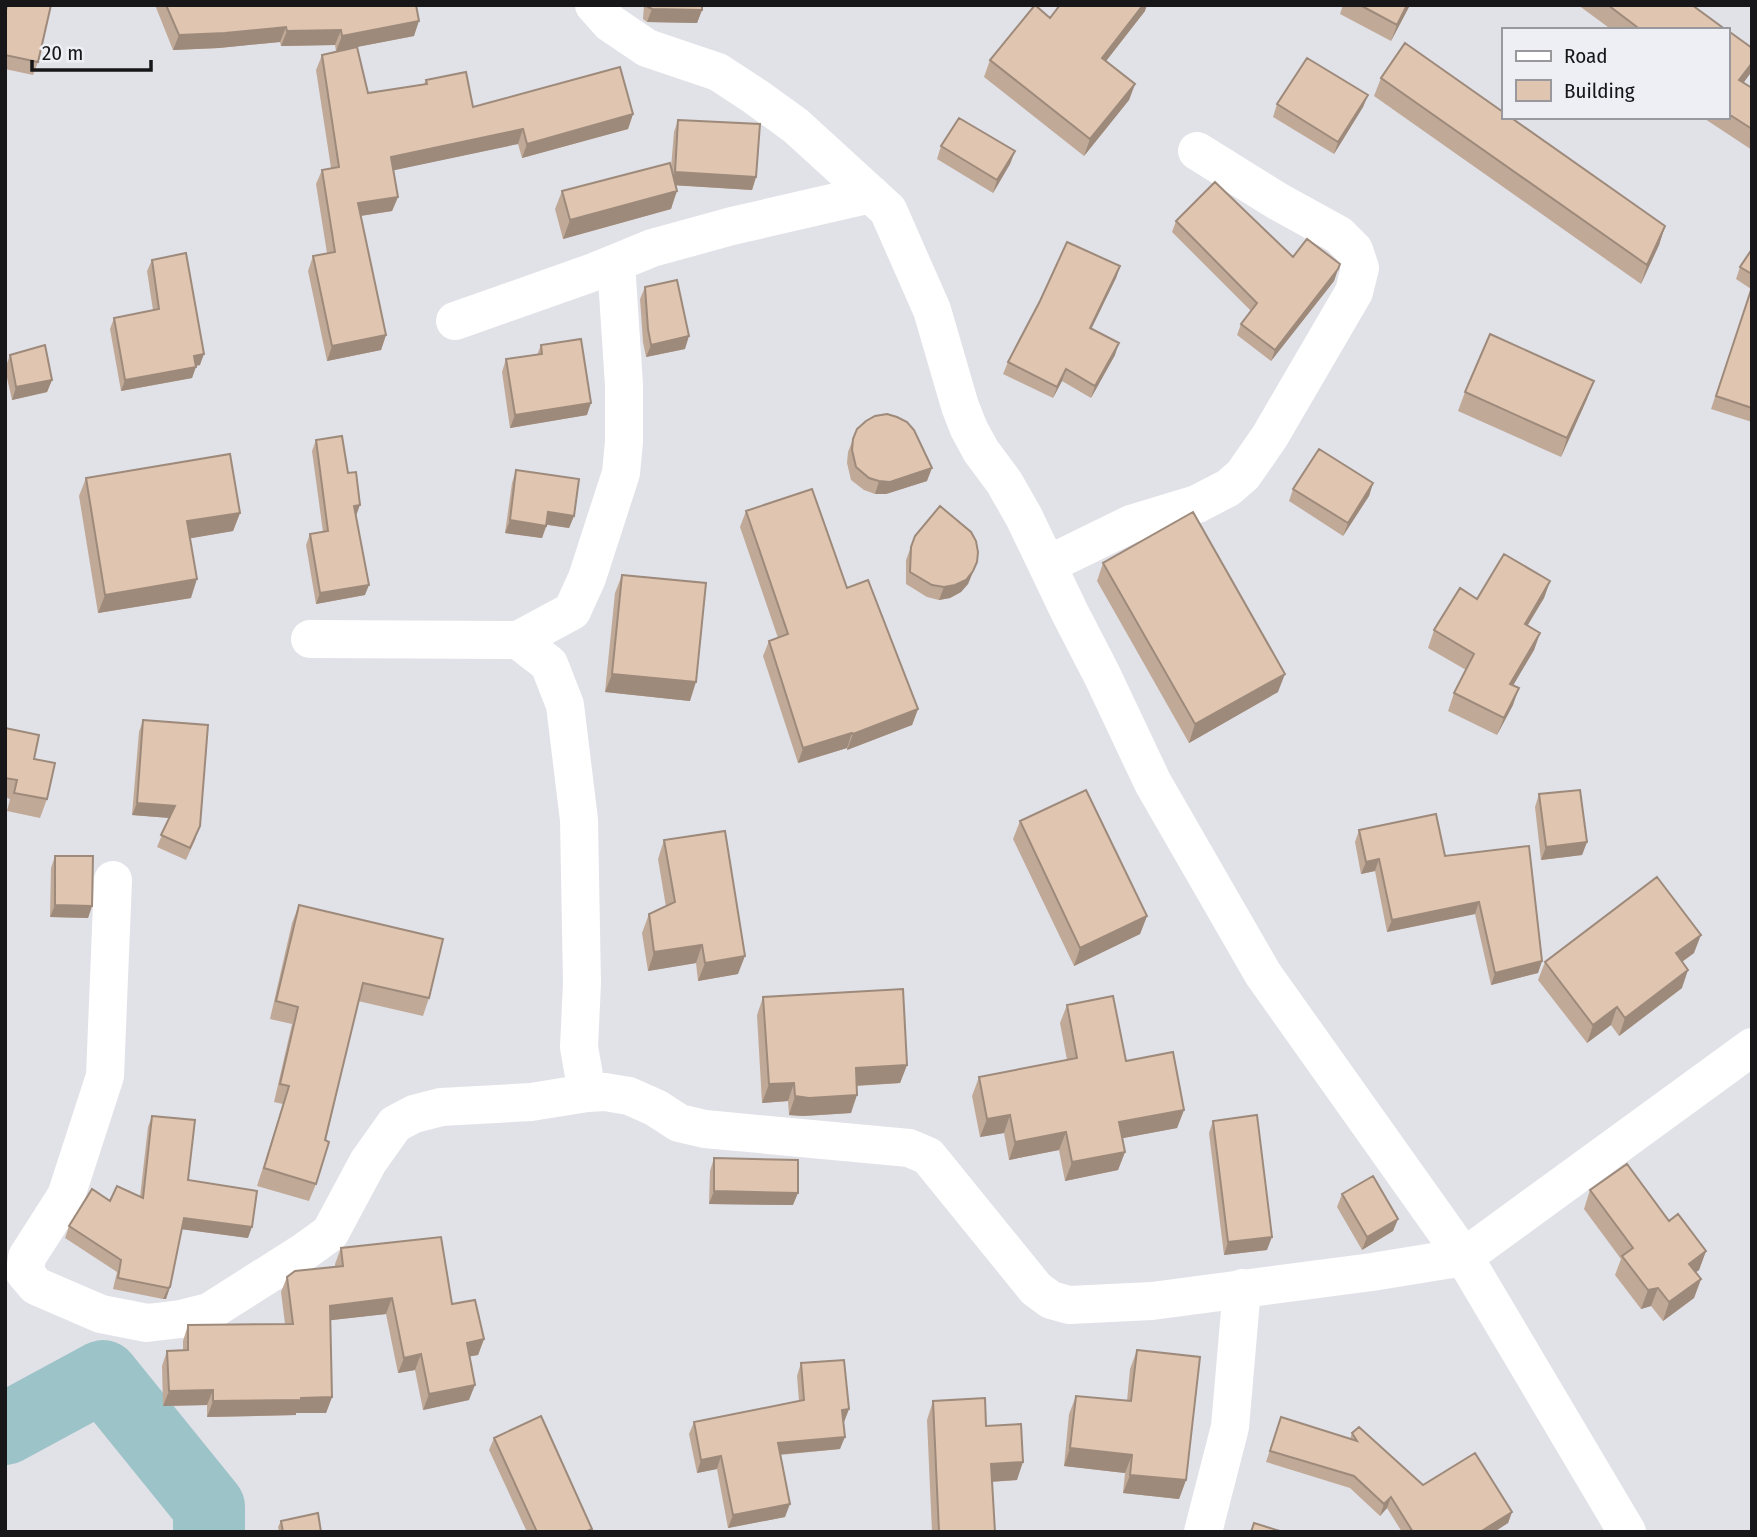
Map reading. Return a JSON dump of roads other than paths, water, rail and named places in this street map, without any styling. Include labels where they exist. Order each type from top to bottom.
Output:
[{"type":"street","points":[[594,5],[610,23],[647,48],[718,72],[746,91],[796,126],[888,210],[932,310],[969,429],[981,452],[1004,482],[1102,674],[1153,783],[1263,974],[1464,1257],[1627,1532]]},
{"type":"street","points":[[1047,565],[1131,524],[1197,504],[1228,488],[1243,475],[1270,436],[1354,292],[1360,268],[1354,250],[1339,235],[1279,202],[1197,151]]},
{"type":"street","points":[[455,321],[529,296],[652,248],[871,194]]},
{"type":"street","points":[[310,639],[518,640],[572,611],[596,553],[621,473],[624,385],[616,263]]},
{"type":"street","points":[[518,640],[549,663],[565,705],[579,820],[582,983],[579,1047],[587,1093]]},
{"type":"street","points":[[113,880],[105,1076],[66,1196],[27,1257],[25,1273],[36,1286],[101,1314],[147,1323],[209,1312],[330,1233],[368,1163],[395,1124],[414,1114],[441,1107],[531,1102],[605,1092],[629,1096],[656,1108],[679,1123],[705,1129],[909,1147],[928,1156],[1036,1289],[1051,1300],[1069,1305],[1152,1301],[1464,1257],[1752,1046]]},
{"type":"street","points":[[1203,1532],[1230,1427],[1242,1288]]},
{"type":"waterway","points":[[5,1429],[103,1376],[209,1507],[209,1532]]}]
